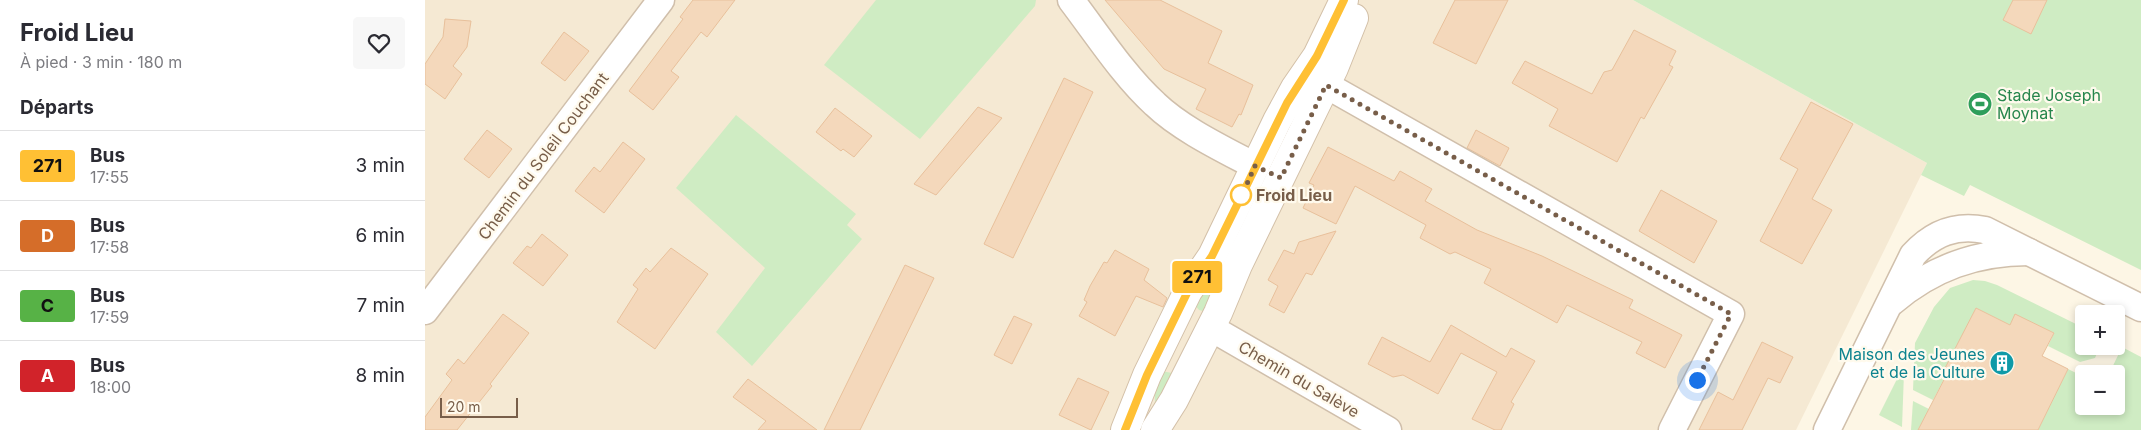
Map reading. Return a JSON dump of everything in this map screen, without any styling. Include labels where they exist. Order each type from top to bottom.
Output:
[{"type":"main road","points":[[1125,430],[1178,313],[1195,280],[1212,256],[1287,103],[1317,56],[1345,0]]},
{"type":"main road","points":[[1155,430],[1174,400],[1211,328],[1238,265],[1326,85],[1362,0]]},
{"type":"main road","points":[[1255,166],[1281,178]]},
{"type":"main road","points":[[1178,313],[1211,328]]},
{"type":"main road","points":[[1157,356],[1189,371]]},
{"type":"street","name":"Chemin du Soleil Couchant","points":[[425,311],[661,0]]},
{"type":"street","points":[[1071,0],[1140,90],[1155,105],[1170,116],[1255,166]]},
{"type":"street","points":[[1326,85],[1731,314],[1672,430]]},
{"type":"street","points":[[1972,228],[1981,238],[1979,252],[1975,257]]},
{"type":"street","points":[[1827,430],[1906,266],[1922,245],[1945,231],[1972,228],[1991,232],[2141,308]]},
{"type":"street","points":[[1889,304],[1925,278],[1945,268],[1975,257],[2008,252],[2029,252]]},
{"type":"street","name":"Chemin du Salève","points":[[1211,328],[1388,430]]},
{"type":"shaded area","points":[[425,0],[1633,0],[1927,163],[1796,430],[425,430]]},
{"type":"green space","points":[[876,0],[1036,0],[1035,6],[920,139],[824,65]]},
{"type":"green space","name":"Stade Joseph Moynat","points":[[1633,0],[2141,0],[2141,270],[1970,185],[1964,196],[1921,175],[1927,163]]},
{"type":"green space","points":[[736,115],[856,214],[847,225],[862,239],[752,366],[716,332],[765,268],[676,188]]},
{"type":"green space","points":[[1253,193],[1216,279],[1217,287],[1207,312],[1199,310],[1194,304]]},
{"type":"green space","points":[[1973,280],[1997,285],[2075,324],[2075,355],[2096,355],[2095,358],[2080,362],[2048,346],[2054,333],[2015,315],[2010,325],[1976,308],[1945,370],[1948,372],[1933,400],[1913,390],[1915,343],[1934,307],[1950,288]]},
{"type":"green space","points":[[2125,349],[2141,357],[2141,430],[2038,430],[2068,369],[2075,372],[2075,415],[2125,415],[2125,365],[2113,365],[2118,355],[2125,355]]},
{"type":"green space","points":[[1161,371],[1172,373],[1176,383],[1142,430],[1155,402],[1154,379]]},
{"type":"green space","points":[[1901,371],[1904,373],[1902,427],[1879,415]]},
{"type":"green space","points":[[1913,401],[1929,409],[1918,430],[1911,430]]},
{"type":"building","points":[[693,0],[735,0],[707,37],[701,32],[671,71],[679,77],[653,110],[629,91],[683,19],[680,17]]},
{"type":"building","points":[[1105,0],[1160,0],[1222,31],[1208,63],[1253,85],[1241,115],[1239,114],[1232,127],[1196,109],[1206,89],[1164,69]]},
{"type":"building","points":[[1455,0],[1508,0],[1476,64],[1433,43]]},
{"type":"building","points":[[2013,0],[2047,0],[2031,34],[2003,20]]},
{"type":"building","points":[[445,19],[471,21],[467,47],[453,66],[462,74],[445,99],[425,84],[425,64],[443,37]]},
{"type":"building","points":[[1634,30],[1676,51],[1669,65],[1673,67],[1644,119],[1641,117],[1617,162],[1549,126],[1558,109],[1512,83],[1525,61],[1592,94],[1604,72],[1612,70]]},
{"type":"building","points":[[564,32],[589,51],[565,81],[541,63]]},
{"type":"building","points":[[1064,78],[1093,92],[1013,258],[984,244]]},
{"type":"building","points":[[1811,102],[1853,124],[1812,199],[1832,210],[1802,264],[1760,241],[1798,169],[1780,159]]},
{"type":"building","points":[[978,107],[1002,118],[936,195],[914,184]]},
{"type":"building","points":[[835,108],[872,136],[854,157],[843,149],[841,151],[816,132]]},
{"type":"building","points":[[487,130],[512,149],[489,178],[464,159]]},
{"type":"building","points":[[1476,130],[1509,148],[1500,166],[1467,148]]},
{"type":"building","points":[[623,142],[645,159],[604,213],[575,191],[594,167],[600,172]]},
{"type":"building","points":[[1328,147],[1394,181],[1400,171],[1432,189],[1425,201],[1477,230],[1542,256],[1633,300],[1629,308],[1682,335],[1665,368],[1636,353],[1642,342],[1567,305],[1557,323],[1484,283],[1491,269],[1455,252],[1450,254],[1420,238],[1426,225],[1355,186],[1336,224],[1303,208],[1314,185],[1309,183]]},
{"type":"building","points":[[1661,190],[1717,221],[1694,263],[1639,231]]},
{"type":"building","points":[[1336,231],[1312,275],[1306,273],[1284,313],[1269,305],[1278,286],[1268,280],[1284,250],[1294,254],[1299,242]]},
{"type":"building","points":[[542,234],[568,255],[543,286],[513,263],[527,246],[531,248]]},
{"type":"building","points":[[671,248],[708,274],[655,349],[617,322],[638,289],[633,285],[646,268],[650,272]]},
{"type":"building","points":[[1115,250],[1149,269],[1144,280],[1167,298],[1163,307],[1136,296],[1115,336],[1079,316],[1087,302],[1084,300],[1090,286],[1104,262],[1107,263]]},
{"type":"building","points":[[905,265],[934,278],[860,430],[824,430]]},
{"type":"building","name":"Maison des Jeunes et de la Culture","points":[[1976,308],[2010,325],[2015,314],[2054,333],[2042,356],[2068,369],[2038,430],[1918,430],[1948,372],[1944,370]]},
{"type":"building","points":[[503,314],[529,333],[490,384],[492,386],[457,430],[425,430],[425,417],[452,380],[446,374],[458,359],[464,364]]},
{"type":"building","points":[[1014,316],[1032,324],[1012,364],[994,355]]},
{"type":"building","points":[[1451,325],[1506,357],[1511,348],[1535,361],[1511,402],[1514,404],[1501,430],[1495,430],[1472,419],[1497,372],[1461,353],[1438,394],[1403,375],[1393,377],[1368,364],[1382,337],[1430,362]]},
{"type":"building","points":[[1762,342],[1793,357],[1780,383],[1768,378],[1742,430],[1699,430],[1718,392],[1733,400]]},
{"type":"building","points":[[1078,378],[1109,392],[1091,430],[1059,415]]},
{"type":"building","points":[[748,379],[817,430],[758,430],[766,421],[733,397]]},
{"type":"bus line","name":"271","points":[[1125,430],[1147,375],[1188,291],[1212,256],[1277,121],[1295,88],[1317,56],[1344,0]]},
{"type":"place","name":"Stade Joseph Moynat","points":[[1980,104]]},
{"type":"place","name":"Froid Lieu","points":[[1241,195]]},
{"type":"place","name":"Maison des Jeunes et de la Culture","points":[[2002,363]]},
{"type":"route","points":[[1241,195],[1241,197],[1255,166],[1281,178],[1326,85],[1731,314],[1697,380]]}]
